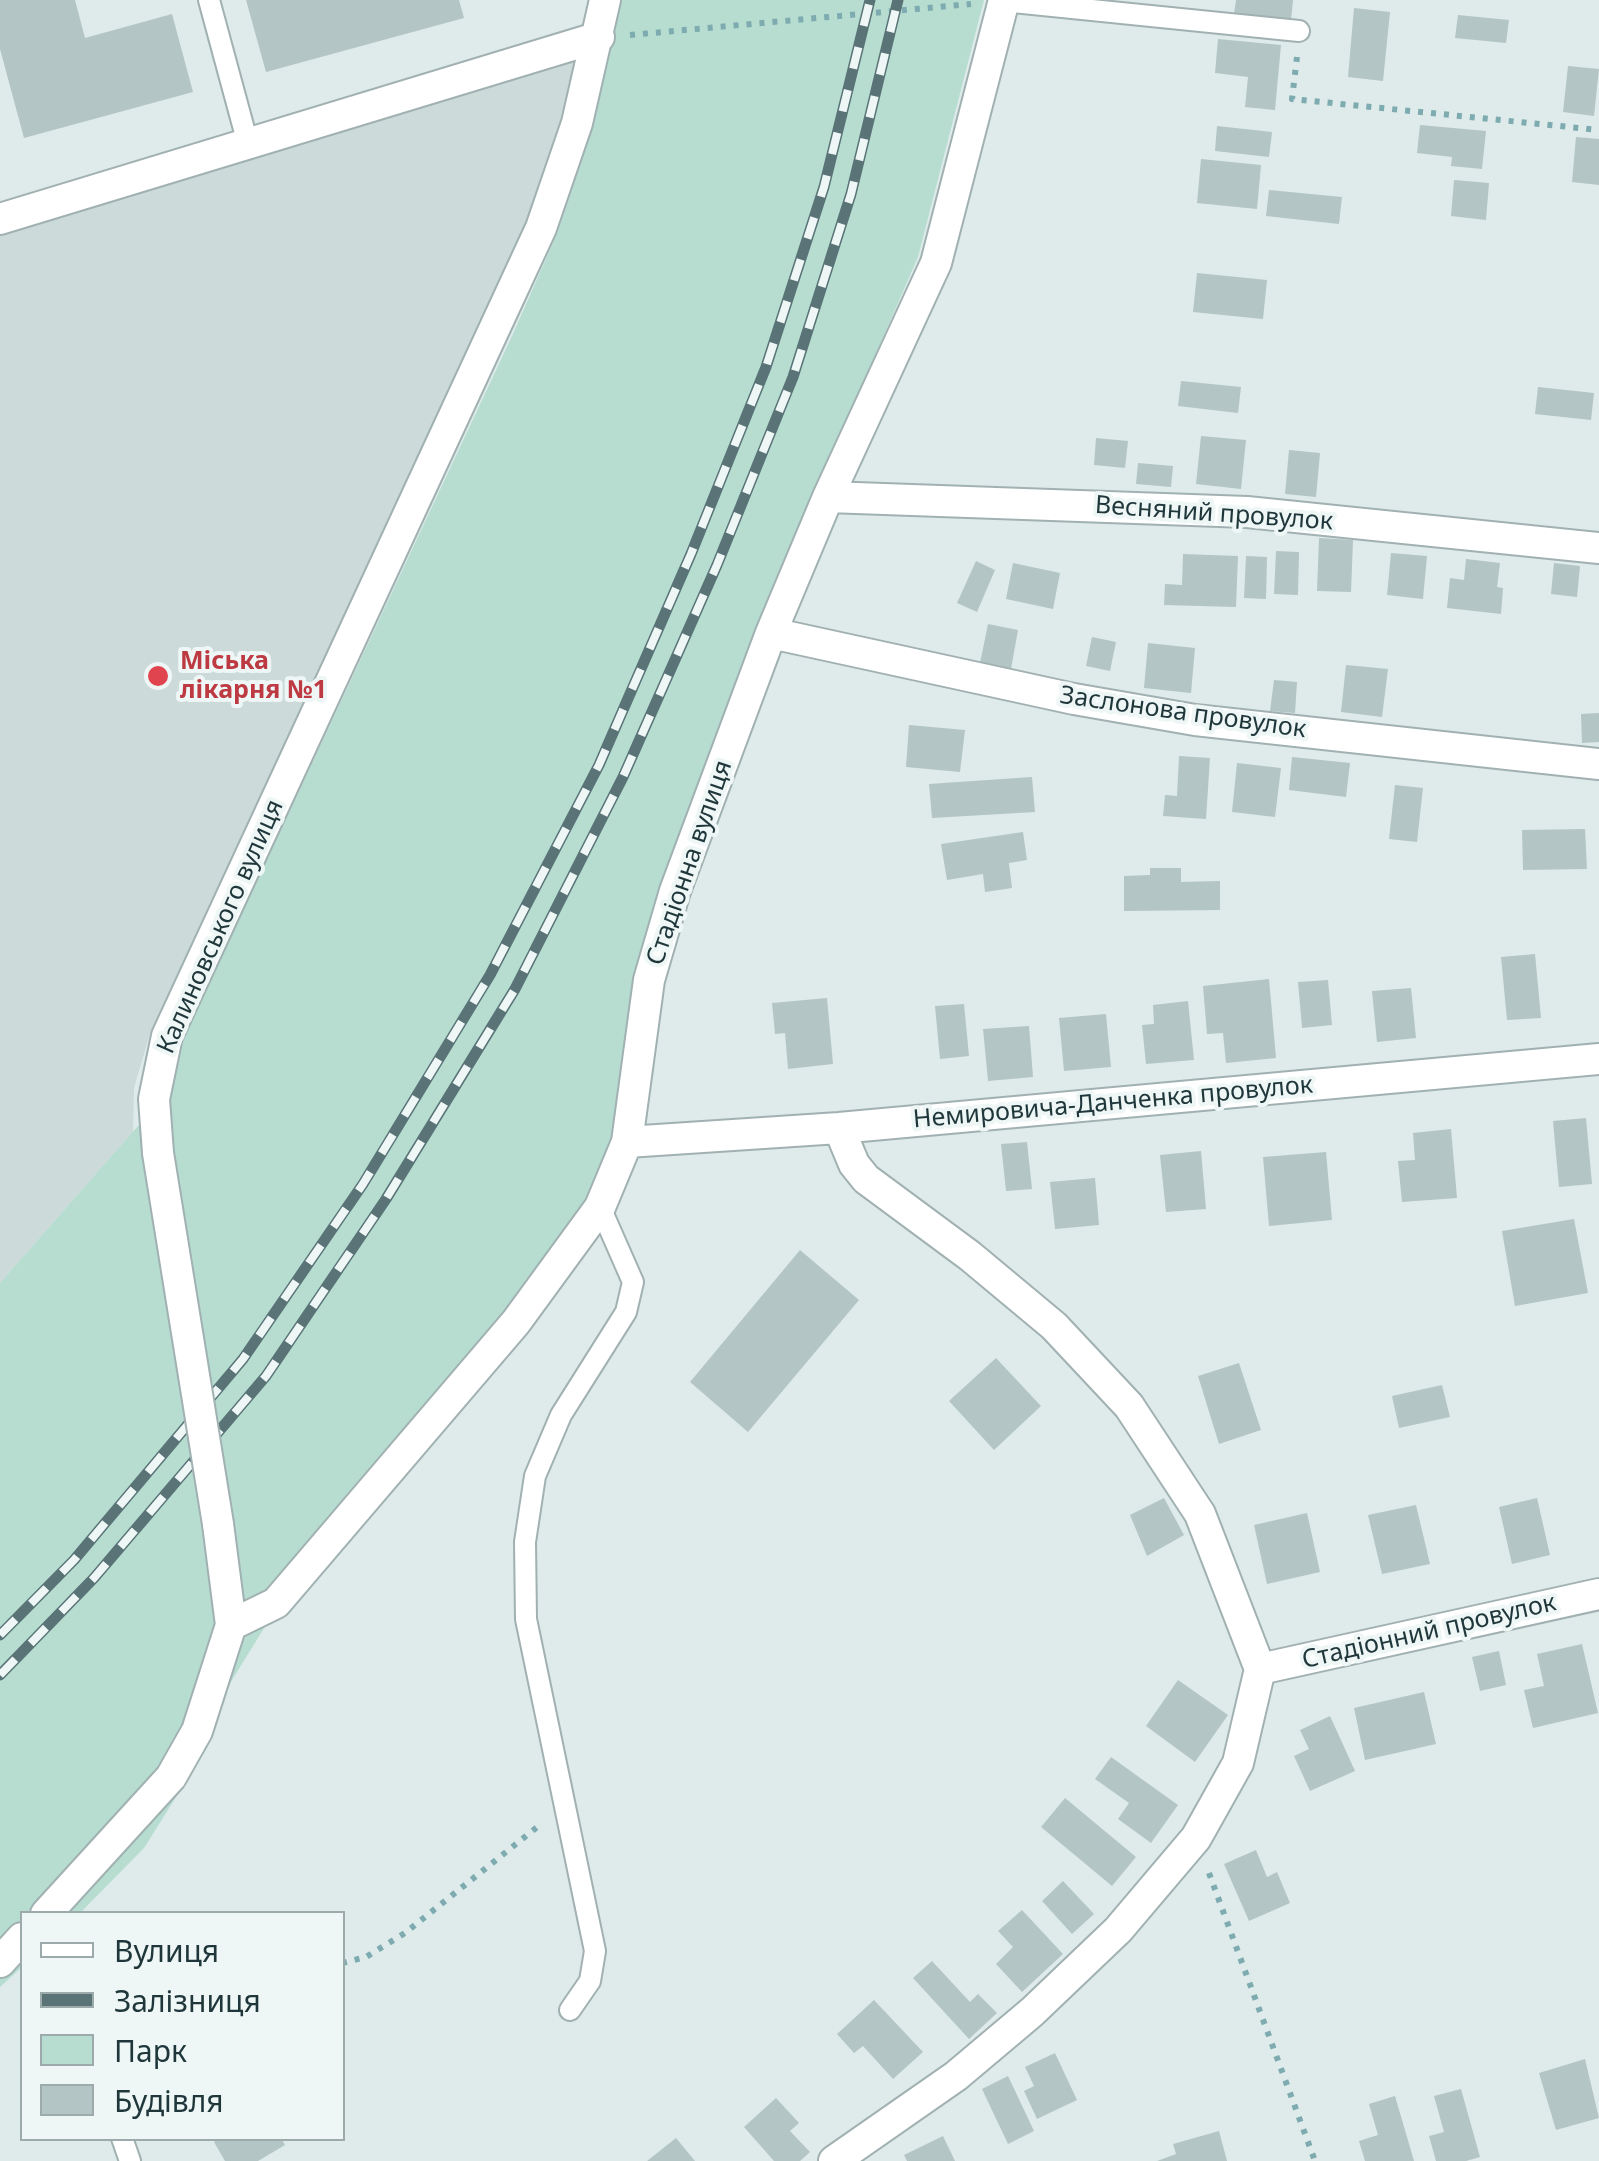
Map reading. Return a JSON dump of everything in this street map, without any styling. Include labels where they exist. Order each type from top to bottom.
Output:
[{"type":"street","name":"Калиновського вулиця","points":[[49,1911],[171,1776],[204,1714],[231,1625],[158,1153],[154,1099],[167,1036],[541,228],[577,123],[605,0]]},
{"type":"street","name":"Стадіонна вулиця","points":[[231,1625],[276,1604],[516,1322],[600,1207],[627,1142],[649,980],[676,891],[771,633],[828,496],[936,263],[1004,0]]},
{"type":"street","points":[[0,219],[599,38]]},
{"type":"street","name":"Весняний провулок","points":[[828,496],[1247,512],[1599,548]]},
{"type":"street","name":"Заслонова провулок","points":[[771,633],[1074,699],[1195,720],[1599,764]]},
{"type":"street","name":"Немировича-Данченка провулок","points":[[627,1142],[840,1128],[1599,1059]]},
{"type":"street","points":[[834,2161],[956,2076],[1032,2012],[1118,1930],[1196,1838],[1238,1763],[1260,1670],[1200,1514],[1129,1406],[1054,1326],[970,1256],[866,1179],[854,1164],[840,1128]]},
{"type":"street","name":"Стадіонний провулок","points":[[1260,1670],[1599,1594]]},
{"type":"street","points":[[0,1962],[20,1940]]},
{"type":"lane","points":[[209,0],[248,144]]},
{"type":"lane","points":[[1004,0],[1299,31]]},
{"type":"lane","points":[[570,2010],[590,1981],[595,1952],[526,1619],[525,1542],[535,1476],[561,1415],[626,1312],[633,1282],[600,1207]]},
{"type":"path","points":[[599,38],[1004,0]]},
{"type":"path","points":[[1299,31],[1292,99],[1599,130]]},
{"type":"path","points":[[345,1962],[366,1957],[405,1933],[565,1805]]},
{"type":"path","points":[[1196,1838],[1315,2161]]},
{"type":"shaded area","name":"Міська лікарня №1","points":[[577,57],[526,222],[151,1030],[134,1088],[133,1132],[0,1283],[0,231]]},
{"type":"green space","points":[[622,0],[984,0],[918,257],[816,491],[681,832],[624,1132],[601,1196],[295,1578],[224,1693],[188,1778],[144,1848],[82,1911],[20,1911],[20,1969],[0,1987],[0,1283],[167,1093],[182,1041],[557,234],[593,127]]},
{"type":"building","points":[[0,0],[75,0],[85,38],[172,14],[193,92],[24,138],[0,49]]},
{"type":"building","points":[[246,0],[459,0],[464,18],[266,72]]},
{"type":"building","points":[[1236,0],[1293,0],[1291,20],[1234,14]]},
{"type":"building","points":[[1354,8],[1390,12],[1383,81],[1348,77]]},
{"type":"building","points":[[1458,15],[1509,20],[1506,43],[1455,38]]},
{"type":"building","points":[[1218,39],[1281,45],[1275,110],[1245,107],[1248,77],[1215,73]]},
{"type":"building","points":[[1568,66],[1599,69],[1594,116],[1563,112]]},
{"type":"building","points":[[1420,125],[1486,131],[1482,169],[1451,166],[1452,157],[1417,153]]},
{"type":"building","points":[[1217,126],[1272,132],[1269,157],[1215,151]]},
{"type":"building","points":[[1576,137],[1599,139],[1599,185],[1572,182]]},
{"type":"building","points":[[1201,159],[1261,165],[1257,209],[1197,203]]},
{"type":"building","points":[[1454,180],[1489,183],[1486,220],[1451,216]]},
{"type":"building","points":[[1269,190],[1342,197],[1339,224],[1266,216]]},
{"type":"building","points":[[1197,273],[1267,280],[1263,319],[1193,312]]},
{"type":"building","points":[[1181,381],[1241,387],[1238,413],[1178,406]]},
{"type":"building","points":[[1538,387],[1594,393],[1591,420],[1535,414]]},
{"type":"building","points":[[1201,436],[1246,440],[1241,489],[1196,484]]},
{"type":"building","points":[[1096,438],[1128,441],[1125,468],[1094,465]]},
{"type":"building","points":[[1289,450],[1320,453],[1316,497],[1285,494]]},
{"type":"building","points":[[1138,463],[1173,466],[1171,487],[1136,484]]},
{"type":"building","points":[[1319,538],[1353,540],[1351,592],[1317,591]]},
{"type":"building","points":[[1276,551],[1299,552],[1298,595],[1274,594]]},
{"type":"building","points":[[1391,553],[1427,556],[1423,599],[1387,595]]},
{"type":"building","points":[[1183,554],[1238,556],[1236,607],[1164,605],[1165,584],[1182,585]]},
{"type":"building","points":[[1246,556],[1267,557],[1266,599],[1244,598]]},
{"type":"building","points":[[1466,559],[1500,563],[1497,587],[1503,588],[1501,614],[1447,608],[1450,578],[1464,580]]},
{"type":"building","points":[[976,561],[995,570],[977,612],[957,603]]},
{"type":"building","points":[[1013,563],[1060,573],[1053,609],[1006,599]]},
{"type":"building","points":[[1554,563],[1580,566],[1577,597],[1551,594]]},
{"type":"building","points":[[988,624],[1018,630],[1011,669],[980,663]]},
{"type":"building","points":[[1092,637],[1116,642],[1110,671],[1086,666]]},
{"type":"building","points":[[1148,643],[1195,648],[1191,693],[1144,688]]},
{"type":"building","points":[[1346,665],[1388,669],[1382,717],[1341,712]]},
{"type":"building","points":[[1274,680],[1297,682],[1295,713],[1270,711]]},
{"type":"building","points":[[1599,713],[1599,742],[1582,743],[1581,714]]},
{"type":"building","points":[[909,725],[965,730],[960,772],[906,767]]},
{"type":"building","points":[[1179,756],[1210,758],[1206,819],[1163,816],[1165,795],[1177,796]]},
{"type":"building","points":[[1292,757],[1350,763],[1346,797],[1289,790]]},
{"type":"building","points":[[1237,763],[1281,768],[1275,817],[1232,812]]},
{"type":"building","points":[[1032,777],[1035,812],[932,818],[929,784]]},
{"type":"building","points":[[1395,785],[1423,788],[1417,842],[1389,839]]},
{"type":"building","points":[[1585,829],[1587,869],[1523,870],[1522,830]]},
{"type":"building","points":[[1023,832],[1027,860],[1009,863],[1012,888],[985,892],[983,874],[947,880],[941,844]]},
{"type":"building","points":[[1150,868],[1181,868],[1181,882],[1220,881],[1220,910],[1124,911],[1124,876],[1150,875]]},
{"type":"building","points":[[1535,954],[1541,1018],[1507,1020],[1501,957]]},
{"type":"building","points":[[1269,979],[1276,1058],[1226,1063],[1223,1033],[1207,1034],[1203,986]]},
{"type":"building","points":[[1328,980],[1332,1025],[1302,1028],[1298,982]]},
{"type":"building","points":[[1411,988],[1416,1038],[1377,1042],[1372,991]]},
{"type":"building","points":[[827,998],[833,1064],[788,1069],[785,1033],[775,1034],[772,1003]]},
{"type":"building","points":[[1188,1001],[1194,1060],[1146,1064],[1142,1025],[1154,1024],[1153,1005]]},
{"type":"building","points":[[964,1004],[969,1056],[940,1059],[935,1006]]},
{"type":"building","points":[[1106,1014],[1111,1067],[1064,1071],[1059,1018]]},
{"type":"building","points":[[1029,1026],[1033,1077],[988,1081],[983,1029]]},
{"type":"building","points":[[1586,1118],[1592,1184],[1559,1187],[1553,1121]]},
{"type":"building","points":[[1451,1129],[1457,1198],[1402,1202],[1398,1161],[1415,1160],[1413,1133]]},
{"type":"building","points":[[1027,1142],[1032,1189],[1006,1191],[1001,1144]]},
{"type":"building","points":[[1201,1151],[1206,1209],[1166,1212],[1160,1155]]},
{"type":"building","points":[[1326,1152],[1332,1220],[1269,1226],[1263,1157]]},
{"type":"building","points":[[1095,1178],[1099,1225],[1055,1229],[1050,1182]]},
{"type":"building","points":[[1574,1219],[1588,1293],[1515,1306],[1502,1231]]},
{"type":"building","points":[[800,1250],[859,1300],[748,1432],[690,1382]]},
{"type":"building","points":[[996,1358],[1041,1406],[994,1450],[949,1401]]},
{"type":"building","points":[[1239,1363],[1261,1430],[1219,1444],[1198,1376]]},
{"type":"building","points":[[1442,1385],[1450,1417],[1399,1428],[1392,1396]]},
{"type":"building","points":[[1164,1498],[1184,1535],[1147,1556],[1130,1515]]},
{"type":"building","points":[[1537,1498],[1550,1555],[1512,1564],[1499,1507]]},
{"type":"building","points":[[1416,1505],[1430,1564],[1382,1574],[1368,1515]]},
{"type":"building","points":[[1307,1513],[1320,1572],[1267,1584],[1254,1525]]},
{"type":"building","points":[[1582,1644],[1598,1713],[1533,1728],[1524,1690],[1544,1686],[1537,1654]]},
{"type":"building","points":[[1499,1651],[1506,1685],[1480,1691],[1472,1657]]},
{"type":"building","points":[[1178,1680],[1228,1715],[1195,1762],[1146,1726]]},
{"type":"building","points":[[1424,1692],[1436,1744],[1365,1760],[1354,1708]]},
{"type":"building","points":[[1330,1716],[1355,1771],[1310,1791],[1294,1756],[1309,1749],[1300,1730]]},
{"type":"building","points":[[1111,1757],[1178,1805],[1151,1843],[1118,1819],[1129,1803],[1095,1779]]},
{"type":"building","points":[[1065,1798],[1136,1857],[1112,1886],[1041,1827]]},
{"type":"building","points":[[1256,1850],[1267,1877],[1277,1872],[1290,1903],[1249,1921],[1224,1864]]},
{"type":"building","points":[[1063,1881],[1094,1914],[1072,1934],[1042,1901]]},
{"type":"building","points":[[1022,1910],[1063,1954],[1022,1992],[996,1964],[1013,1947],[998,1931]]},
{"type":"building","points":[[932,1961],[970,2002],[978,1994],[997,2013],[969,2039],[913,1978]]},
{"type":"building","points":[[874,2000],[923,2052],[893,2079],[863,2046],[854,2053],[837,2034]]},
{"type":"building","points":[[1055,2053],[1077,2100],[1037,2119],[1024,2091],[1034,2086],[1025,2067]]},
{"type":"building","points":[[1585,2059],[1599,2118],[1556,2130],[1539,2073]]},
{"type":"building","points":[[1008,2076],[1034,2131],[1008,2144],[982,2089]]},
{"type":"building","points":[[1461,2089],[1480,2157],[1436,2161],[1429,2136],[1444,2132],[1434,2096]]},
{"type":"building","points":[[1395,2096],[1414,2161],[1365,2161],[1359,2141],[1378,2135],[1369,2104]]},
{"type":"building","points":[[776,2098],[799,2123],[790,2131],[810,2152],[800,2161],[774,2161],[744,2127]]},
{"type":"building","points":[[1219,2131],[1227,2161],[1157,2161],[1176,2154],[1173,2144]]},
{"type":"building","points":[[943,2136],[955,2161],[907,2161],[904,2155]]},
{"type":"building","points":[[676,2138],[695,2161],[647,2161]]},
{"type":"building","points":[[283,2141],[285,2145],[258,2161],[225,2161],[214,2142]]},
{"type":"railway","points":[[0,1635],[74,1560],[243,1359],[363,1184],[490,975],[599,765],[691,554],[766,367],[824,187],[870,0]]},
{"type":"railway","points":[[0,1675],[94,1578],[266,1376],[386,1199],[515,989],[623,777],[717,565],[793,377],[851,194],[898,0]]},
{"type":"place","name":"Міська лікарня №1","points":[[158,676]]}]
